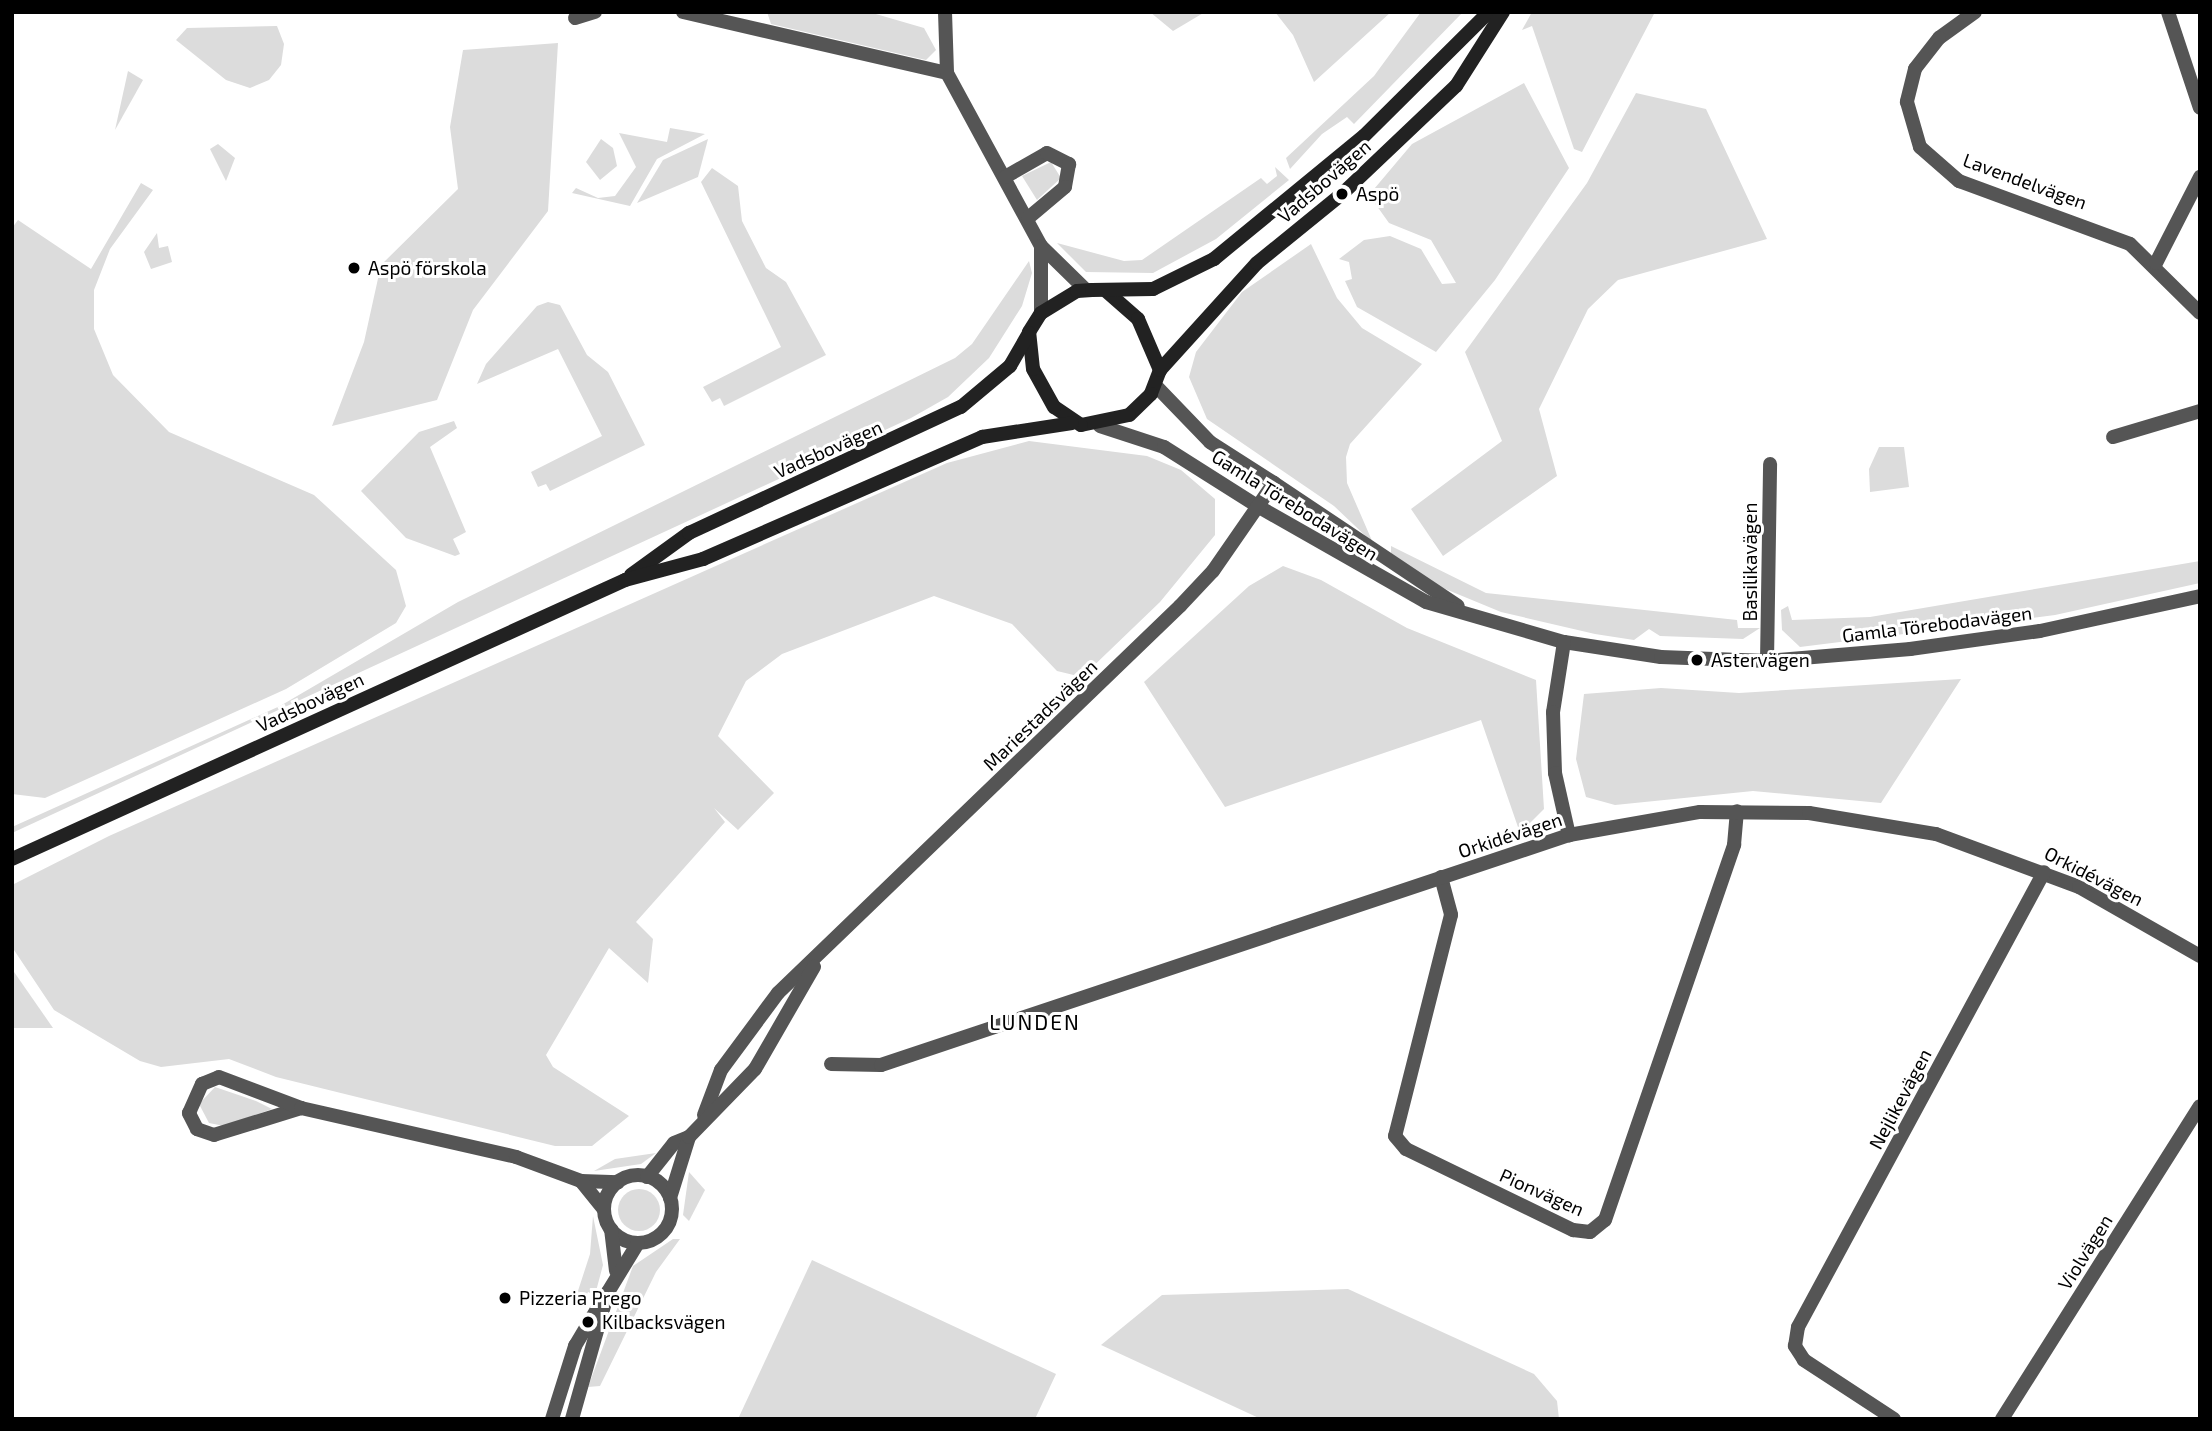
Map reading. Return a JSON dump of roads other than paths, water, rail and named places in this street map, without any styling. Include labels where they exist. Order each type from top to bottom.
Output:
[{"type":"main road","name":"Vadsbovägen","points":[[1105,290],[1153,289],[1214,259],[1364,136],[1489,12]]},
{"type":"main road","name":"Vadsbovägen","points":[[1160,370],[1257,263],[1342,194],[1456,86],[1503,12]]},
{"type":"main road","points":[[1086,290],[1105,290],[1138,319],[1160,370],[1156,385],[1129,415],[1100,425],[1072,423],[1038,382],[1029,332],[1041,313],[1086,290]]},
{"type":"main road","name":"Vadsbovägen","points":[[625,580],[689,533],[961,407],[1010,366],[1029,332]]},
{"type":"main road","name":"Vadsbovägen","points":[[12,859],[625,580],[703,559],[982,437],[1072,423]]},
{"type":"street","points":[[575,18],[595,12]]},
{"type":"street","points":[[682,12],[947,73]]},
{"type":"street","points":[[945,12],[947,73],[1041,246],[1086,290]]},
{"type":"street","name":"Lavendelvägen","points":[[1975,12],[1940,38],[1915,69],[1908,102],[1920,147],[1959,181],[2087,224],[2156,263],[2200,313]]},
{"type":"street","points":[[2168,12],[2200,108]]},
{"type":"street","points":[[1005,177],[1047,153],[1069,164],[1065,187],[1028,218]]},
{"type":"street","points":[[2156,263],[2200,177]]},
{"type":"street","points":[[1041,246],[1041,313]]},
{"type":"street","name":"Gamla Törebodavägen","points":[[1156,385],[1210,442],[1471,615]]},
{"type":"street","points":[[2113,437],[2200,411]]},
{"type":"street","name":"Gamla Törebodavägen","points":[[1100,425],[1164,447],[1368,574],[1426,603],[1564,642],[1661,657],[1767,661],[2027,633],[2200,596]]},
{"type":"street","name":"Basilikavägen","points":[[1767,661],[1770,464]]},
{"type":"street","name":"Mariestadsvägen","points":[[704,1115],[706,1095],[744,1037],[778,993],[816,962],[1181,606],[1259,507],[1274,483]]},
{"type":"street","points":[[1564,642],[1553,724],[1555,773],[1569,835]]},
{"type":"street","name":"Orkidévägen","points":[[831,1064],[881,1065],[1569,835],[1631,821],[1737,811],[1809,813],[1936,834],[2044,872],[2200,956]]},
{"type":"street","name":"Pionvägen","points":[[1441,877],[1451,915],[1395,1136],[1406,1149],[1573,1230],[1590,1232],[1605,1220],[1734,845],[1737,811]]},
{"type":"street","name":"Nejlikevägen","points":[[1894,1419],[1804,1360],[1795,1346],[1798,1328],[2044,872]]},
{"type":"street","name":"Mariestadsvägen","points":[[670,1198],[689,1137],[704,1115],[729,1102],[755,1069],[816,962]]},
{"type":"street","points":[[301,1108],[214,1135],[197,1129],[189,1112],[202,1084],[219,1077],[301,1108],[516,1157],[581,1181],[618,1182],[647,1177],[670,1198],[666,1229],[638,1243],[616,1271],[572,1419]]},
{"type":"street","name":"Violvägen","points":[[2002,1419],[2200,1106]]},
{"type":"street","name":"Mariestadsvägen","points":[[647,1177],[674,1143],[689,1137]]},
{"type":"street","points":[[581,1181],[604,1209],[611,1229],[616,1271]]},
{"type":"street","points":[[604,1209],[618,1182]]},
{"type":"street","points":[[611,1229],[638,1243]]},
{"type":"street","points":[[552,1419],[575,1346],[608,1292]]},
{"type":"place","name":"Aspö","points":[[1342,194]]},
{"type":"place","name":"Aspö förskola","points":[[354,268]]},
{"type":"place","name":"Astervägen","points":[[1697,660]]},
{"type":"place","name":"Pizzeria Prego","points":[[505,1298]]},
{"type":"place","name":"Kilbacksvägen","points":[[588,1322]]},
{"type":"district","name":"LUNDEN","points":[[1035,1022]]}]
